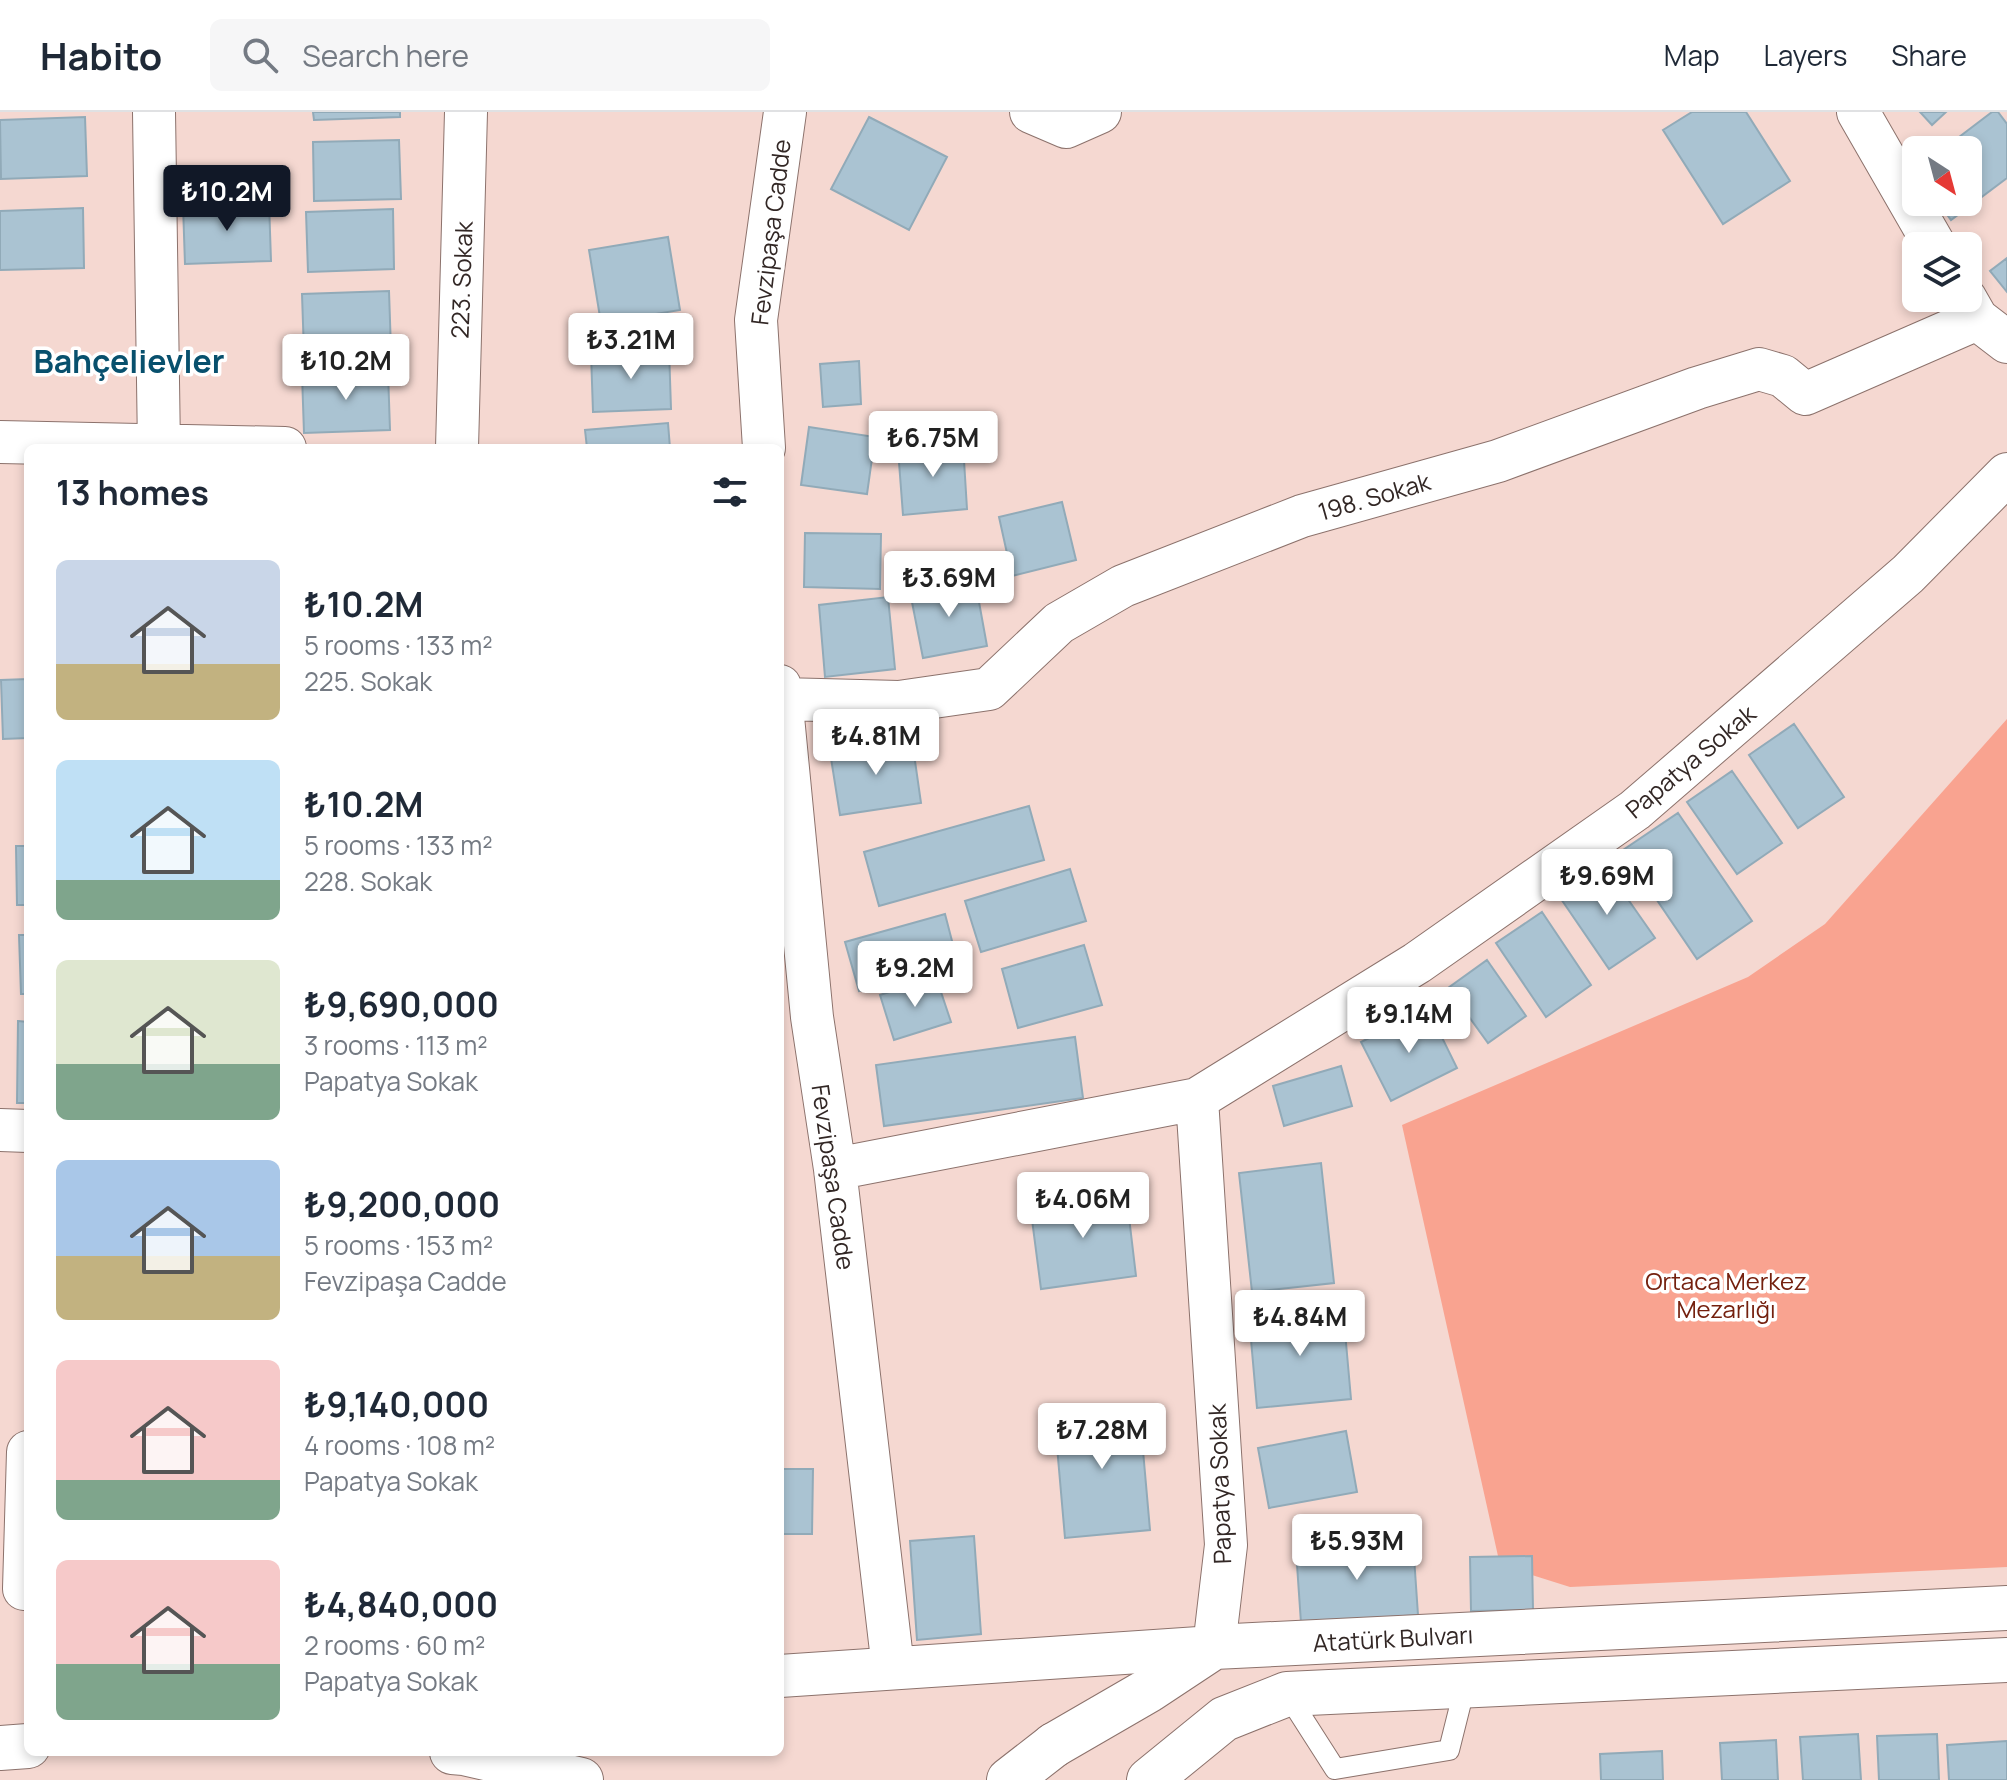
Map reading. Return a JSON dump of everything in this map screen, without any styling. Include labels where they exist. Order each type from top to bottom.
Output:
[{"type":"main road","name":"Atatürk Bulvarı","points":[[1214,1647],[2007,1608]]},
{"type":"main road","points":[[1009,1780],[1054,1745],[1149,1690],[1214,1647]]},
{"type":"main road","points":[[1149,1780],[1224,1719],[1287,1694],[2007,1660]]},
{"type":"main road","points":[[1028,1780],[1054,1745]]},
{"type":"main road","points":[[0,1748],[24,1746]]},
{"type":"main road","points":[[477,1756],[581,1780]]},
{"type":"street","points":[[154,112],[159,444]]},
{"type":"street","name":"223. Sokak","points":[[457,444],[466,112]]},
{"type":"street","name":"Fevzipaşa Cadde","points":[[764,444],[756,320],[785,112]]},
{"type":"street","points":[[1031,112],[1066,127],[1100,112]]},
{"type":"street","points":[[1858,112],[1927,232]]},
{"type":"street","name":"198. Sokak","points":[[784,699],[899,702],[989,689],[1059,623],[1123,586],[1302,516],[1498,461],[1697,388],[1759,369],[1783,376],[1805,394],[1983,319]]},
{"type":"street","points":[[0,442],[80,444]]},
{"type":"street","name":"Papatya Sokak","points":[[1214,1647],[1226,1545],[1197,1099],[1417,963],[1635,810],[1908,574],[2007,474]]},
{"type":"street","name":"Fevzipaşa Cadde","points":[[784,764],[796,1023],[835,1169],[893,1668]]},
{"type":"street","points":[[835,1169],[1197,1099]]},
{"type":"street","points":[[0,1130],[24,1131]]},
{"type":"street","name":"Atatürk Bulvarı","points":[[784,1676],[1214,1647]]},
{"type":"lane","points":[[1287,1694],[1335,1769],[1449,1750],[1465,1686]]},
{"type":"green space","name":"Ortaca Merkez Mezarlığı","points":[[2007,719],[2007,1567],[1570,1587],[1500,1565],[1402,1125],[1748,977],[1825,924]]},
{"type":"building","points":[[313,112],[400,112],[400,117],[314,120]]},
{"type":"building","points":[[1692,112],[1746,112],[1790,181],[1723,224],[1663,130]]},
{"type":"building","points":[[1920,112],[1946,112],[1932,125]]},
{"type":"building","points":[[1992,112],[1998,112],[2007,124],[2007,178],[1982,197],[1982,136],[1960,136]]},
{"type":"building","points":[[85,117],[87,176],[1,179],[0,120]]},
{"type":"building","points":[[869,117],[947,157],[909,230],[831,189]]},
{"type":"building","points":[[399,140],[401,199],[314,201],[313,142]]},
{"type":"building","points":[[269,202],[271,261],[185,264],[183,205]]},
{"type":"building","points":[[83,208],[84,268],[0,270],[0,211]]},
{"type":"building","points":[[393,209],[394,269],[308,272],[306,212]]},
{"type":"building","points":[[668,237],[680,310],[601,323],[589,250]]},
{"type":"building","points":[[2007,258],[2007,292],[1990,271]]},
{"type":"building","points":[[389,291],[391,350],[304,353],[302,294]]},
{"type":"building","points":[[669,349],[671,409],[593,412],[591,353]]},
{"type":"building","points":[[859,361],[861,404],[823,407],[820,364]]},
{"type":"building","points":[[388,372],[390,430],[304,433],[302,374]]},
{"type":"building","points":[[668,423],[670,444],[587,444],[585,430]]},
{"type":"building","points":[[809,427],[875,437],[867,494],[801,485]]},
{"type":"building","points":[[963,444],[967,509],[903,515],[898,449]]},
{"type":"building","points":[[1062,502],[1076,560],[1012,576],[999,517]]},
{"type":"building","points":[[805,533],[881,534],[880,589],[804,587]]},
{"type":"building","points":[[975,580],[987,646],[923,658],[910,592]]},
{"type":"building","points":[[888,597],[895,669],[825,677],[819,605]]},
{"type":"building","points":[[24,679],[24,738],[3,739],[1,680]]},
{"type":"building","points":[[1794,724],[1844,797],[1798,828],[1749,755]]},
{"type":"building","points":[[912,740],[921,803],[840,815],[830,752]]},
{"type":"building","points":[[1732,771],[1782,843],[1737,874],[1687,802]]},
{"type":"building","points":[[1029,806],[1044,860],[879,906],[864,852]]},
{"type":"building","points":[[1678,813],[1752,921],[1697,959],[1623,850]]},
{"type":"building","points":[[16,846],[24,846],[24,905],[17,905]]},
{"type":"building","points":[[1604,865],[1655,938],[1609,969],[1559,896]]},
{"type":"building","points":[[1070,869],[1086,921],[981,952],[965,901]]},
{"type":"building","points":[[1542,912],[1591,985],[1546,1017],[1496,943]]},
{"type":"building","points":[[945,914],[958,964],[859,991],[845,942]]},
{"type":"building","points":[[19,935],[24,935],[24,994],[21,994]]},
{"type":"building","points":[[1084,945],[1102,1005],[1018,1028],[1002,969]]},
{"type":"building","points":[[1487,960],[1526,1016],[1488,1043],[1448,988]]},
{"type":"building","points":[[936,977],[951,1022],[894,1040],[880,995]]},
{"type":"building","points":[[1428,1009],[1457,1068],[1391,1101],[1361,1042]]},
{"type":"building","points":[[18,1021],[24,1022],[24,1103],[17,1103]]},
{"type":"building","points":[[1075,1037],[1083,1098],[884,1126],[876,1065]]},
{"type":"building","points":[[1341,1066],[1352,1106],[1284,1126],[1273,1086]]},
{"type":"building","points":[[1321,1163],[1334,1283],[1252,1292],[1239,1173]]},
{"type":"building","points":[[1126,1192],[1136,1276],[1041,1289],[1030,1204]]},
{"type":"building","points":[[1343,1309],[1351,1399],[1257,1408],[1249,1317]]},
{"type":"building","points":[[1139,1405],[1150,1530],[1065,1538],[1054,1412]]},
{"type":"building","points":[[1346,1431],[1357,1492],[1269,1508],[1258,1448]]},
{"type":"building","points":[[784,1469],[813,1469],[812,1534],[784,1534]]},
{"type":"building","points":[[974,1536],[981,1634],[917,1640],[910,1541]]},
{"type":"building","points":[[1413,1542],[1418,1615],[1301,1623],[1296,1550]]},
{"type":"building","points":[[1532,1556],[1533,1610],[1471,1611],[1470,1557]]},
{"type":"building","points":[[1858,1734],[1861,1780],[1803,1780],[1800,1737]]},
{"type":"building","points":[[1937,1734],[1939,1780],[1879,1780],[1877,1736]]},
{"type":"building","points":[[1776,1740],[1778,1780],[1722,1780],[1720,1743]]},
{"type":"building","points":[[2007,1741],[2007,1780],[1949,1780],[1947,1745]]},
{"type":"building","points":[[1662,1751],[1663,1780],[1601,1780],[1600,1754]]},
{"type":"district","name":"Bahçelievler","points":[[129,361]]}]
